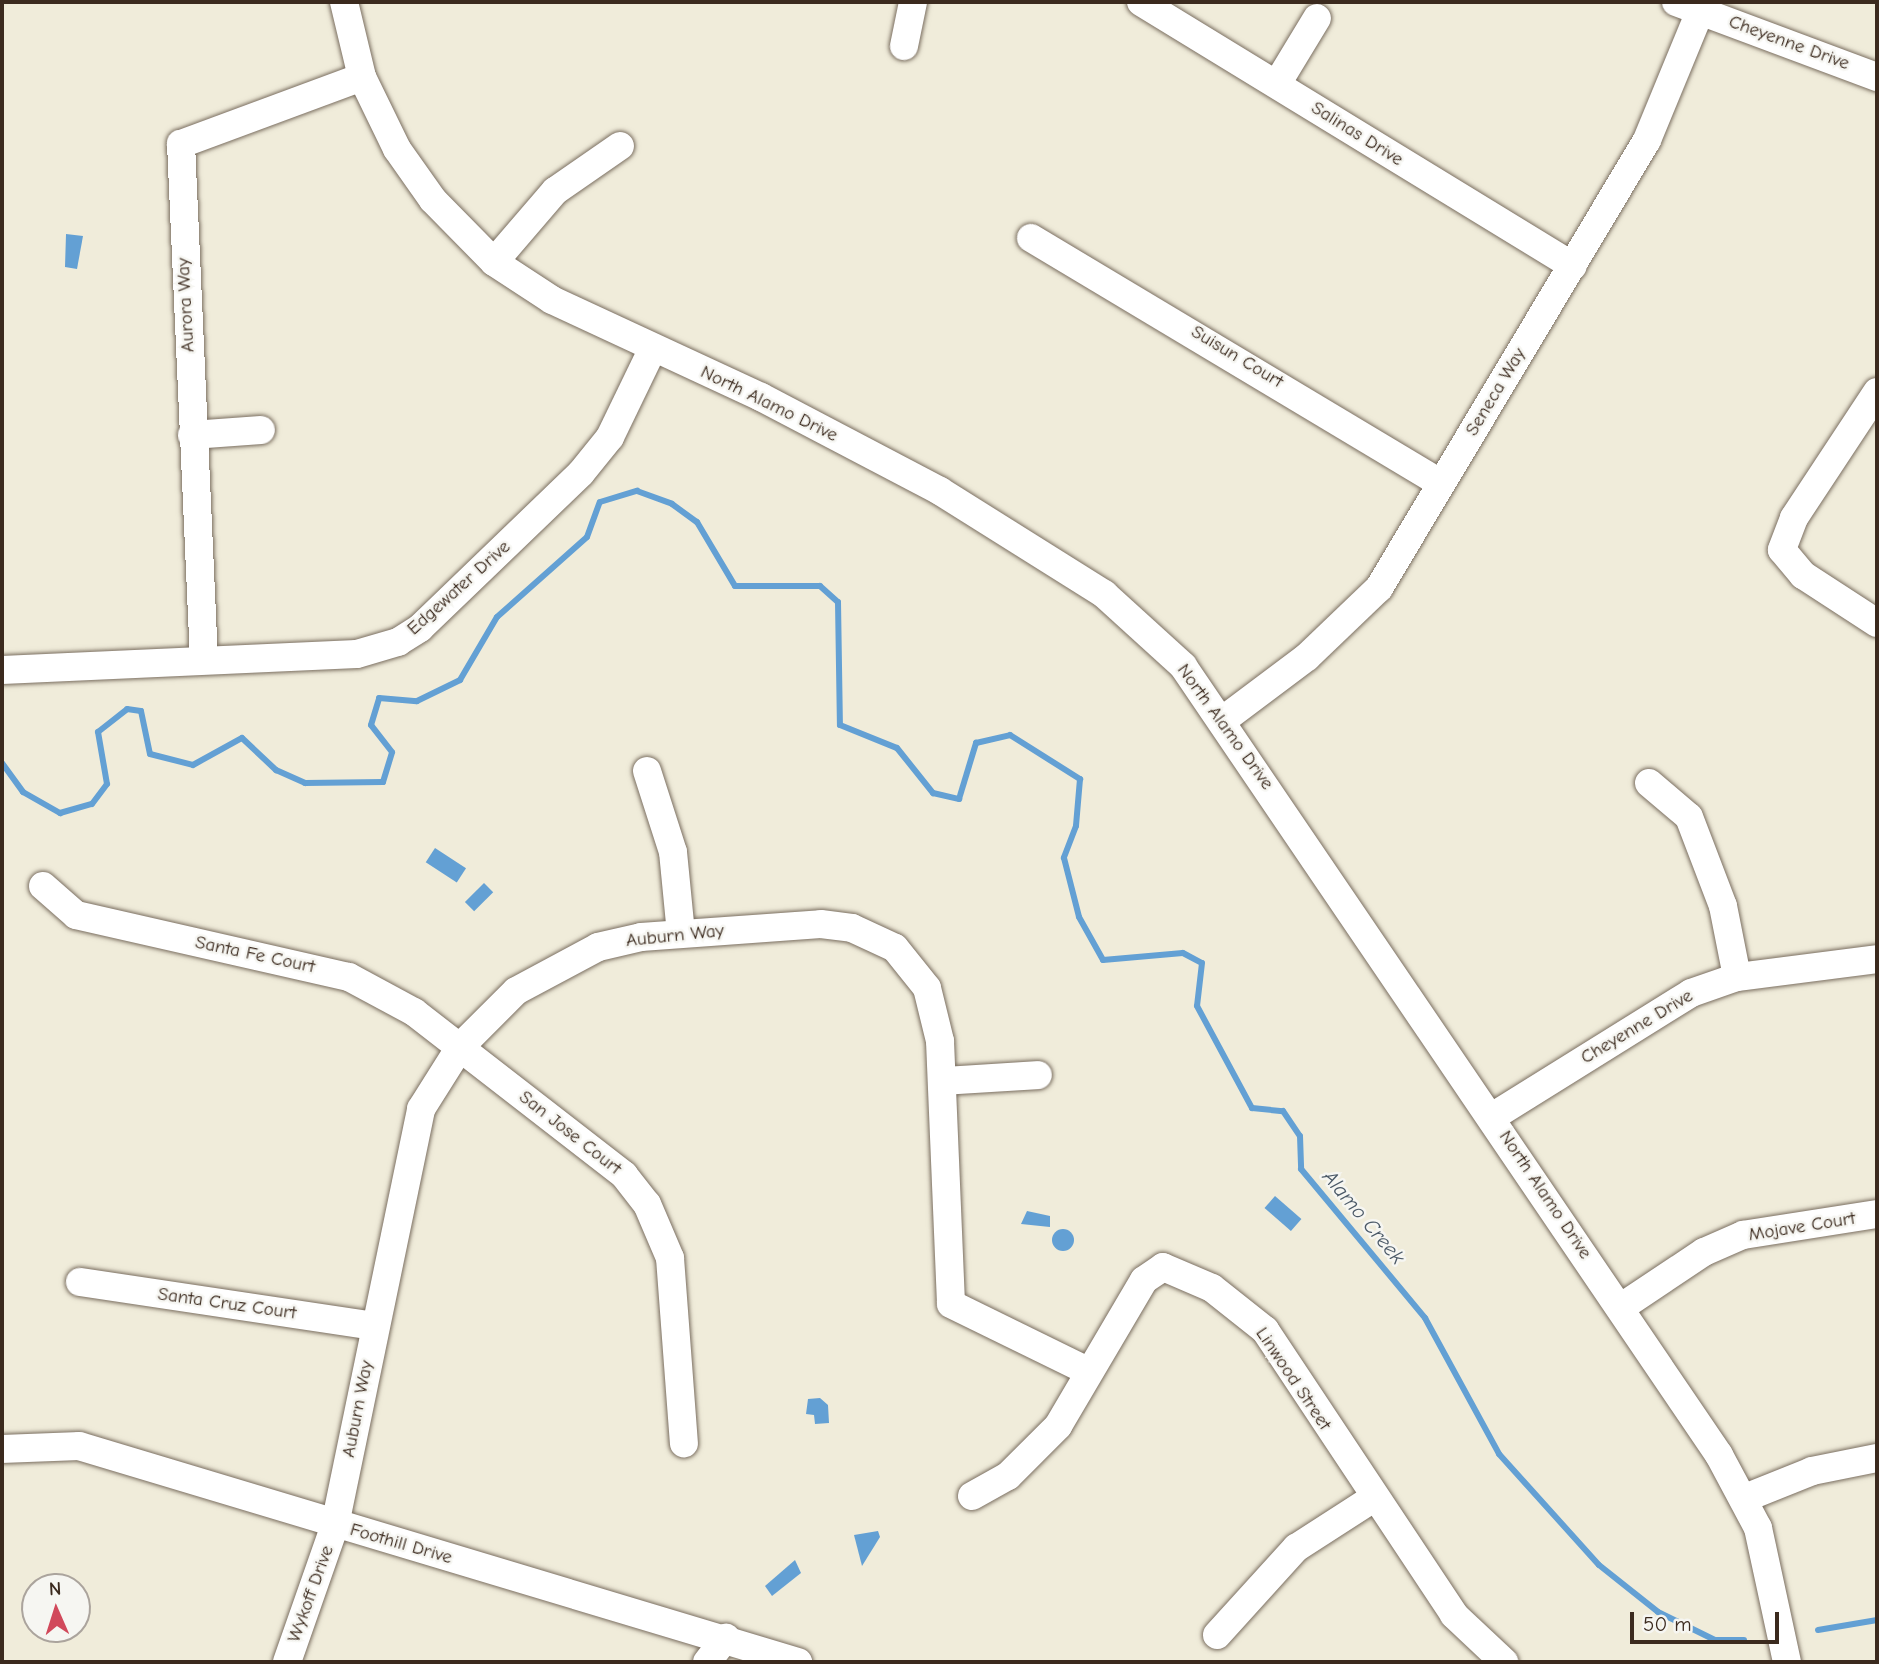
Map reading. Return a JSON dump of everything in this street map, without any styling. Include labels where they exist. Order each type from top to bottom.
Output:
[{"type":"street","name":"North Alamo Drive","points":[[344,2],[362,77],[420,184],[494,262],[552,300],[929,485],[1050,557],[1153,635],[1223,720],[1492,1117],[1745,1498],[1772,1574],[1787,1662]]},
{"type":"street","points":[[904,46],[913,2]]},
{"type":"street","name":"Salinas Drive","points":[[1142,2],[1573,266]]},
{"type":"street","name":"Cheyenne Drive","points":[[1694,5],[1877,77]]},
{"type":"street","name":"Seneca Way","points":[[1223,720],[1349,621],[1379,587],[1647,140],[1694,5]]},
{"type":"street","points":[[1278,84],[1317,18]]},
{"type":"street","name":"Aurora Way","points":[[204,660],[181,144],[362,77]]},
{"type":"street","points":[[494,262],[555,191],[620,146]]},
{"type":"street","name":"Suisun Court","points":[[1031,238],[1440,483]]},
{"type":"street","name":"Edgewater Drive","points":[[2,670],[357,654],[420,628],[581,473],[610,437],[653,348]]},
{"type":"street","points":[[1877,391],[1794,518],[1782,550],[1803,575],[1877,623]]},
{"type":"street","points":[[192,435],[261,430]]},
{"type":"street","points":[[647,771],[674,852],[681,933]]},
{"type":"street","points":[[1649,783],[1689,817],[1723,906],[1737,977]]},
{"type":"street","name":"Santa Fe Court","points":[[43,886],[76,915],[349,977],[414,1012],[460,1047]]},
{"type":"street","name":"Auburn Way","points":[[335,1525],[411,1141],[421,1109],[460,1047],[516,991],[598,947],[681,933],[821,924],[873,935],[894,948],[927,988],[943,1081],[951,1304],[1088,1371]]},
{"type":"street","name":"Cheyenne Drive","points":[[1492,1117],[1691,993],[1737,977],[1877,959]]},
{"type":"street","name":"San Jose Court","points":[[460,1047],[597,1152],[647,1204],[670,1258],[677,1297],[684,1443]]},
{"type":"street","points":[[943,1081],[1038,1076]]},
{"type":"street","name":"Mojave Court","points":[[1620,1308],[1704,1252],[1743,1235],[1877,1214]]},
{"type":"street","name":"Linwood Street","points":[[972,1496],[1038,1449],[1144,1280],[1163,1267],[1199,1282],[1265,1330],[1372,1499],[1465,1630],[1504,1662]]},
{"type":"street","name":"Santa Cruz Court","points":[[80,1282],[374,1326]]},
{"type":"street","name":"Foothill Drive","points":[[2,1449],[79,1446],[335,1525],[726,1638],[797,1662]]},
{"type":"street","points":[[1745,1498],[1812,1471],[1877,1458]]},
{"type":"street","points":[[1217,1635],[1296,1548],[1372,1499]]},
{"type":"street","name":"Wykoff Drive","points":[[287,1662],[335,1525]]},
{"type":"street","points":[[707,1662],[726,1638]]},
{"type":"water","points":[[66,234],[83,236],[77,269],[65,267]]},
{"type":"water","points":[[435,848],[466,868],[457,882],[426,862]]},
{"type":"water","points":[[484,883],[493,892],[474,911],[465,902]]},
{"type":"water","points":[[1275,1196],[1301,1219],[1291,1231],[1265,1208]]},
{"type":"water","points":[[1027,1211],[1050,1216],[1050,1227],[1021,1224]]},
{"type":"water","points":[[1063,1229],[1071,1232],[1074,1240],[1071,1248],[1063,1251],[1055,1248],[1052,1240],[1055,1232]]},
{"type":"water","points":[[820,1398],[828,1405],[829,1423],[815,1424],[814,1415],[806,1414],[808,1399]]},
{"type":"water","points":[[878,1531],[880,1537],[862,1566],[854,1535]]},
{"type":"water","points":[[795,1560],[801,1573],[772,1596],[765,1586]]},
{"type":"waterway","name":"Alamo Creek","points":[[2,763],[23,792],[60,813],[92,804],[107,784],[98,732],[127,709],[141,711],[150,754],[193,765],[242,738],[276,770],[305,783],[383,782],[392,752],[371,725],[379,698],[417,701],[460,680],[497,617],[587,537],[600,502],[637,491],[672,504],[697,522],[735,586],[820,586],[838,602],[840,725],[897,748],[933,793],[959,799],[976,743],[1010,735],[1080,779],[1076,826],[1064,858],[1079,917],[1103,960],[1183,953],[1202,963],[1197,1006],[1252,1108],[1283,1111],[1300,1136],[1301,1169],[1425,1318],[1499,1454],[1599,1565],[1658,1612],[1715,1640],[1744,1640]]},
{"type":"waterway","name":"Alamo Creek","points":[[1818,1630],[1877,1620]]}]
